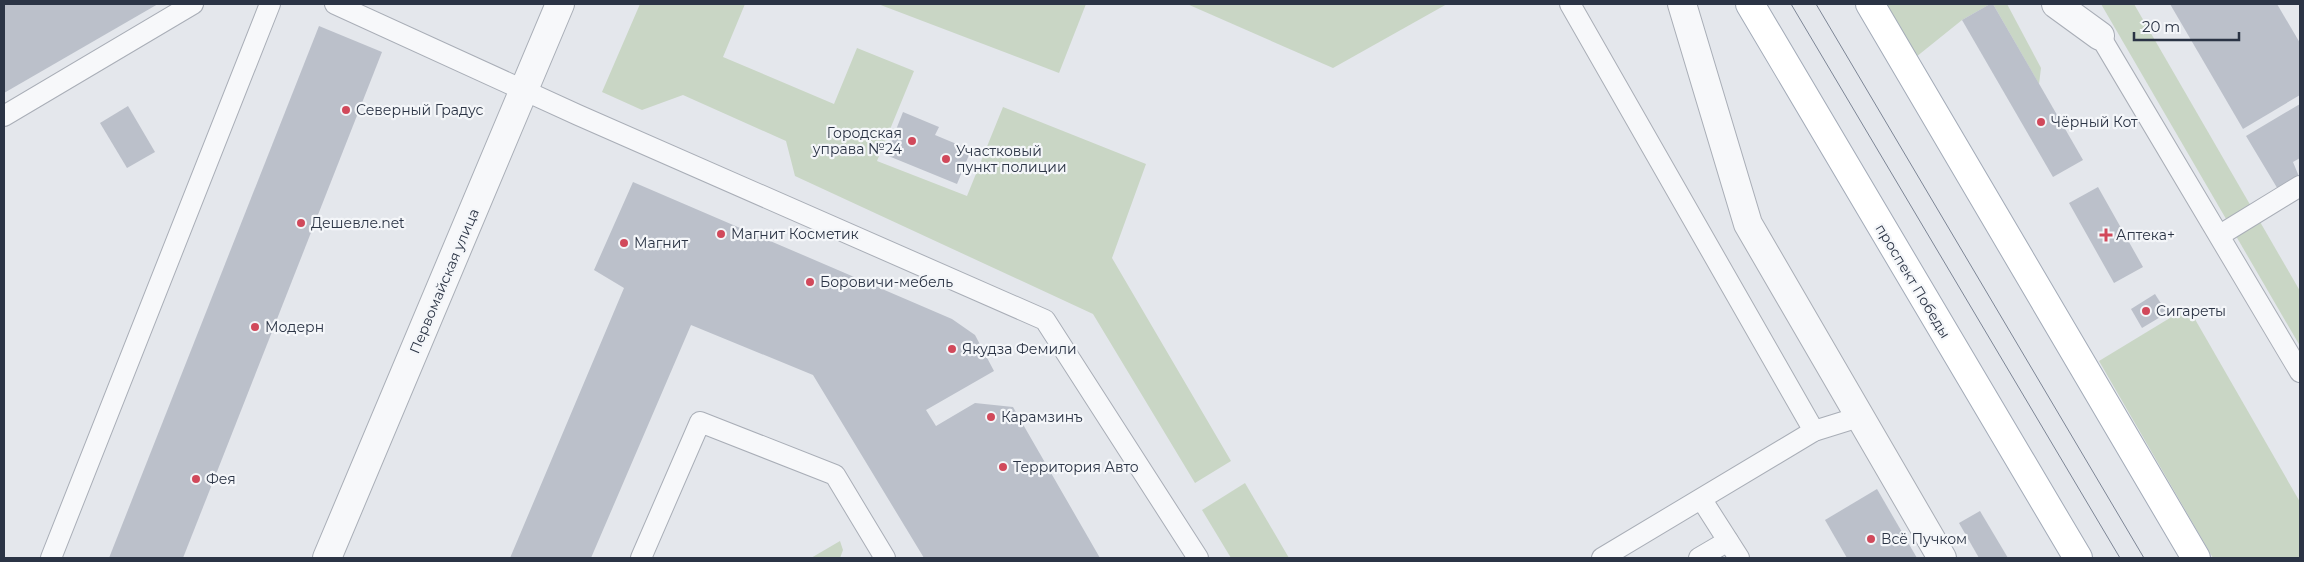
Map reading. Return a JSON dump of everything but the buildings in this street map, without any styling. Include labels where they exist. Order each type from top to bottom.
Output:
[{"type":"main road","name":"проспект Победы","points":[[1750,4],[2078,558]]},
{"type":"main road","points":[[1870,4],[2196,558]]},
{"type":"street","name":"Первомайская улица","points":[[327,558],[560,4]]},
{"type":"street","points":[[1682,4],[1748,224],[1942,558]]},
{"type":"street","points":[[2056,4],[2100,36]]},
{"type":"street","points":[[2082,4],[2100,36]]},
{"type":"lane","points":[[4,116],[193,4]]},
{"type":"lane","points":[[51,558],[270,4]]},
{"type":"lane","points":[[335,4],[525,91],[1045,320],[1198,558]]},
{"type":"lane","points":[[1570,4],[1814,431]]},
{"type":"lane","points":[[2100,36],[2300,372]]},
{"type":"lane","points":[[2220,235],[2300,186]]},
{"type":"lane","points":[[1602,558],[1702,500],[1814,431],[1859,417]]},
{"type":"lane","points":[[641,558],[700,422],[835,475],[885,558]]},
{"type":"lane","points":[[1702,500],[1739,558]]},
{"type":"lane","points":[[1699,558],[1728,541]]},
{"type":"green space","points":[[640,4],[745,4],[723,57],[834,104],[857,48],[914,71],[877,161],[967,196],[1003,107],[1146,164],[1112,258],[1231,461],[1195,483],[1093,314],[795,176],[786,141],[683,95],[642,110],[602,92]]},
{"type":"green space","points":[[878,4],[1086,4],[1059,73]]},
{"type":"green space","points":[[1187,4],[1447,4],[1333,68]]},
{"type":"green space","points":[[1885,4],[1990,4],[1962,20],[1916,57]]},
{"type":"green space","points":[[1993,4],[2007,4],[2041,68],[2039,84]]},
{"type":"green space","points":[[2101,4],[2134,4],[2300,291],[2300,346]]},
{"type":"green space","points":[[2188,307],[2300,502],[2300,558],[2213,558],[2099,361]]},
{"type":"green space","points":[[1245,483],[1289,558],[1231,558],[1202,510]]},
{"type":"green space","points":[[840,541],[843,550],[840,558],[811,558]]},
{"type":"tram line","points":[[1791,4],[2120,558]]},
{"type":"tram line","points":[[1816,4],[2144,558]]},
{"type":"place","name":"Северный Градус","points":[[346,110]]},
{"type":"place","name":"Чёрный Кот","points":[[2041,122]]},
{"type":"place","name":"Городская управа №24","points":[[912,141]]},
{"type":"place","name":"Участковый пункт полиции","points":[[946,159]]},
{"type":"place","name":"Дешевле.net","points":[[301,223]]},
{"type":"place","name":"Магнит Косметик","points":[[721,234]]},
{"type":"place","name":"Аптека+","points":[[2106,235]]},
{"type":"place","name":"Магнит","points":[[624,243]]},
{"type":"place","name":"Боровичи-мебель","points":[[810,282]]},
{"type":"place","name":"Сигареты","points":[[2146,311]]},
{"type":"place","name":"Модерн","points":[[255,327]]},
{"type":"place","name":"Якудза Фемили","points":[[952,349]]},
{"type":"place","name":"Карамзинъ","points":[[991,417]]},
{"type":"place","name":"Территория Авто","points":[[1003,467]]},
{"type":"place","name":"Фея","points":[[196,479]]},
{"type":"place","name":"Всё Пучком","points":[[1871,539]]}]
